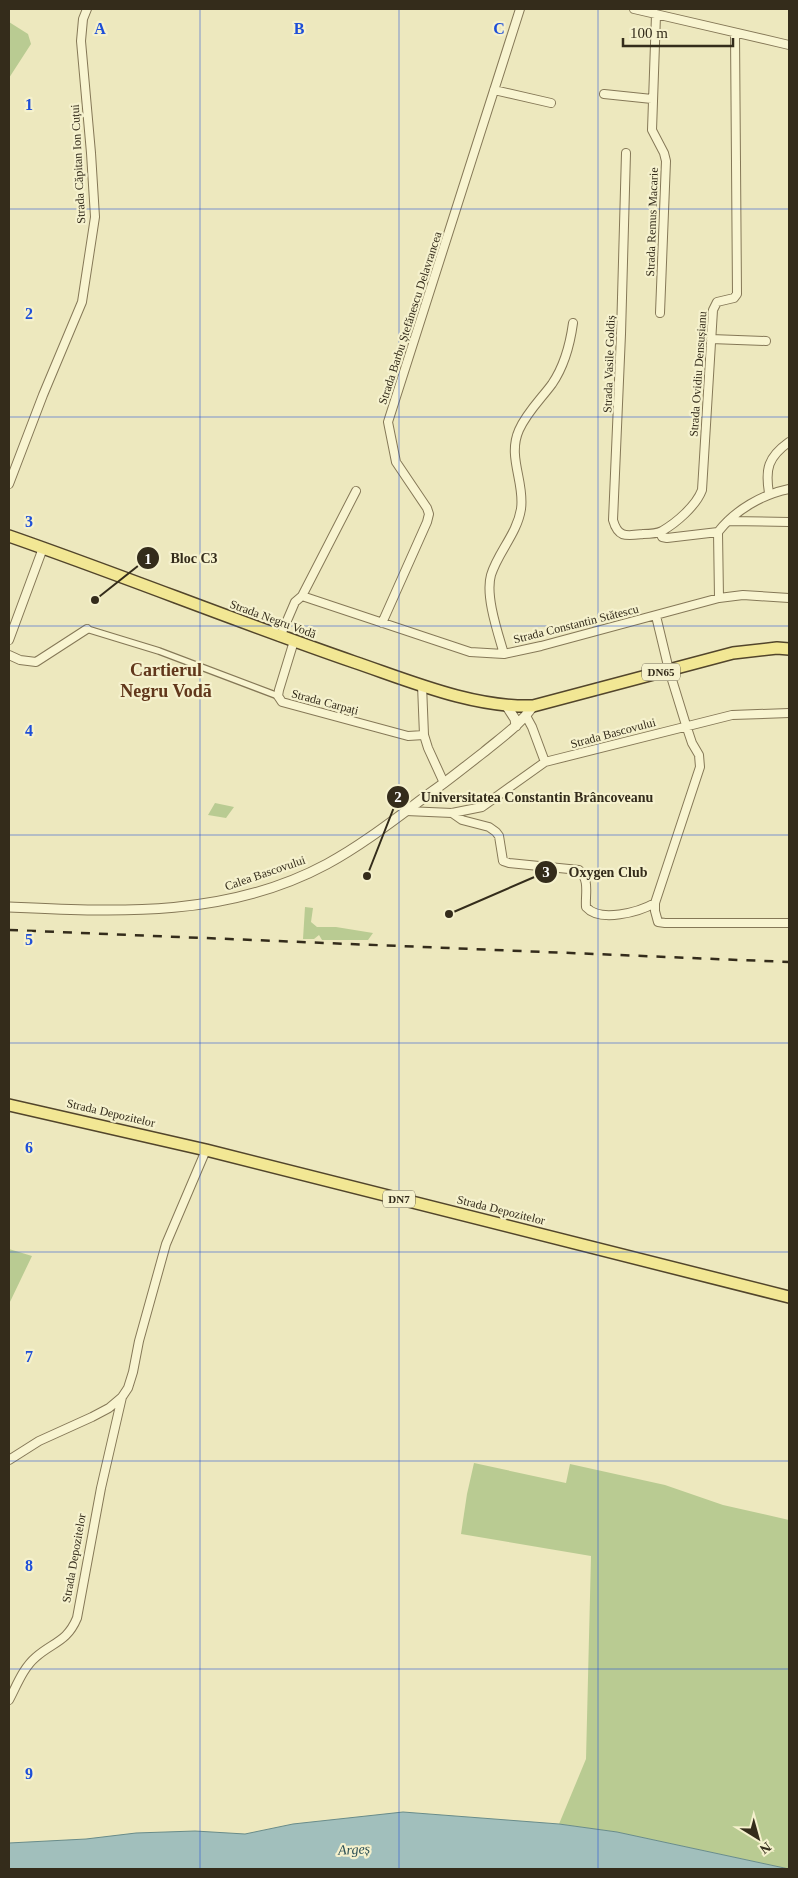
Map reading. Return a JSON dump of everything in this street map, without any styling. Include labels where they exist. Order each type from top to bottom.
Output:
[{"type":"main road","name":"Strada Negru Vodă","points":[[9,536],[280,636],[422,685],[493,704],[533,706]]},
{"type":"main road","name":"DN65","points":[[533,706],[733,653],[777,648],[789,649]]},
{"type":"main road","name":"Strada Depozitelor","points":[[9,1105],[206,1150],[789,1297]]},
{"type":"street","name":"Strada Căpitan Ion Cuțui","points":[[9,484],[43,395],[82,302],[95,217],[81,41],[83,19],[87,9]]},
{"type":"street","name":"Strada Barbu Ștefănescu Delavrancea","points":[[382,623],[428,522],[429,514],[427,508],[396,462],[388,422],[520,9]]},
{"type":"street","points":[[634,9],[789,45]]},
{"type":"street","name":"Strada Remus Macarie","points":[[656,15],[652,130],[666,161],[660,313]]},
{"type":"street","name":"Strada Ovidiu Densușianu","points":[[660,532],[695,504],[702,490],[714,305],[717,302],[734,298],[736,294],[735,33]]},
{"type":"street","points":[[494,90],[551,103]]},
{"type":"street","points":[[604,94],[652,99]]},
{"type":"street","name":"Strada Vasile Goldiș","points":[[626,153],[622,334],[613,520],[615,528],[620,534],[627,536],[660,532]]},
{"type":"street","points":[[504,654],[489,587],[491,575],[517,524],[521,508],[521,495],[514,463],[514,447],[518,431],[564,363],[571,341],[573,323]]},
{"type":"street","points":[[711,339],[766,341]]},
{"type":"street","points":[[769,493],[768,466],[773,456],[789,442]]},
{"type":"street","points":[[660,532],[662,537],[667,538],[718,532],[728,521],[769,493],[789,489]]},
{"type":"street","points":[[280,636],[295,602],[302,596],[356,491]]},
{"type":"street","points":[[728,521],[789,522]]},
{"type":"street","points":[[718,532],[719,598]]},
{"type":"street","points":[[9,640],[43,548]]},
{"type":"street","name":"Strada Constantin Stătescu","points":[[302,596],[470,652],[504,654],[656,616],[719,598],[743,595],[789,598]]},
{"type":"street","points":[[656,616],[669,670],[686,725],[699,755],[700,767],[655,903],[656,918],[658,922],[789,923]]},
{"type":"street","points":[[9,655],[20,660],[36,662],[87,629],[159,651],[278,696]]},
{"type":"street","name":"Strada Carpați","points":[[294,641],[278,696],[282,702],[408,736],[424,735]]},
{"type":"street","points":[[422,685],[424,735],[444,783]]},
{"type":"street","points":[[506,705],[515,719],[516,726]]},
{"type":"street","name":"Calea Bascovului","points":[[9,907],[130,911],[194,906],[229,899],[292,880],[347,852],[406,811],[516,726],[533,706]]},
{"type":"street","name":"Strada Bascovului","points":[[406,811],[452,813],[482,807],[545,762],[732,714],[789,713]]},
{"type":"street","points":[[526,716],[545,762]]},
{"type":"street","points":[[452,813],[462,820],[489,827],[496,832],[499,836],[503,861],[579,870],[585,876],[587,885],[586,907],[591,912],[604,915],[631,912],[655,903]]},
{"type":"street","name":"Strada Depozitelor","points":[[9,1460],[39,1441],[92,1418],[109,1408],[122,1397],[128,1388],[166,1244],[206,1150]]},
{"type":"street","name":"Strada Depozitelor","points":[[9,1700],[26,1668],[36,1656],[62,1640],[73,1628],[78,1618],[101,1488],[122,1397]]},
{"type":"green space","points":[[9,22],[28,34],[31,44],[9,78]]},
{"type":"green space","points":[[215,803],[234,807],[226,818],[208,815]]},
{"type":"green space","points":[[305,907],[313,908],[311,922],[317,927],[336,927],[373,933],[368,940],[322,940],[319,935],[314,939],[303,939]]},
{"type":"green space","points":[[9,1249],[32,1256],[9,1304]]},
{"type":"green space","points":[[474,1463],[566,1483],[570,1464],[665,1485],[723,1505],[789,1520],[789,1869],[617,1832],[559,1824],[586,1759],[591,1556],[461,1534]]},
{"type":"water","name":"Argeș","points":[[403,1812],[559,1824],[617,1832],[789,1869],[9,1869],[9,1843],[86,1839],[136,1833],[195,1831],[245,1834],[293,1824]]},
{"type":"railway","points":[[9,930],[789,962]]},
{"type":"place","name":"Bloc C3","points":[[95,600]]},
{"type":"place","name":"Universitatea Constantin Brâncoveanu","points":[[367,876]]},
{"type":"place","name":"Oxygen Club","points":[[449,914]]},
{"type":"district","name":"Cartierul Negru Vodă","points":[[166,680]]}]
